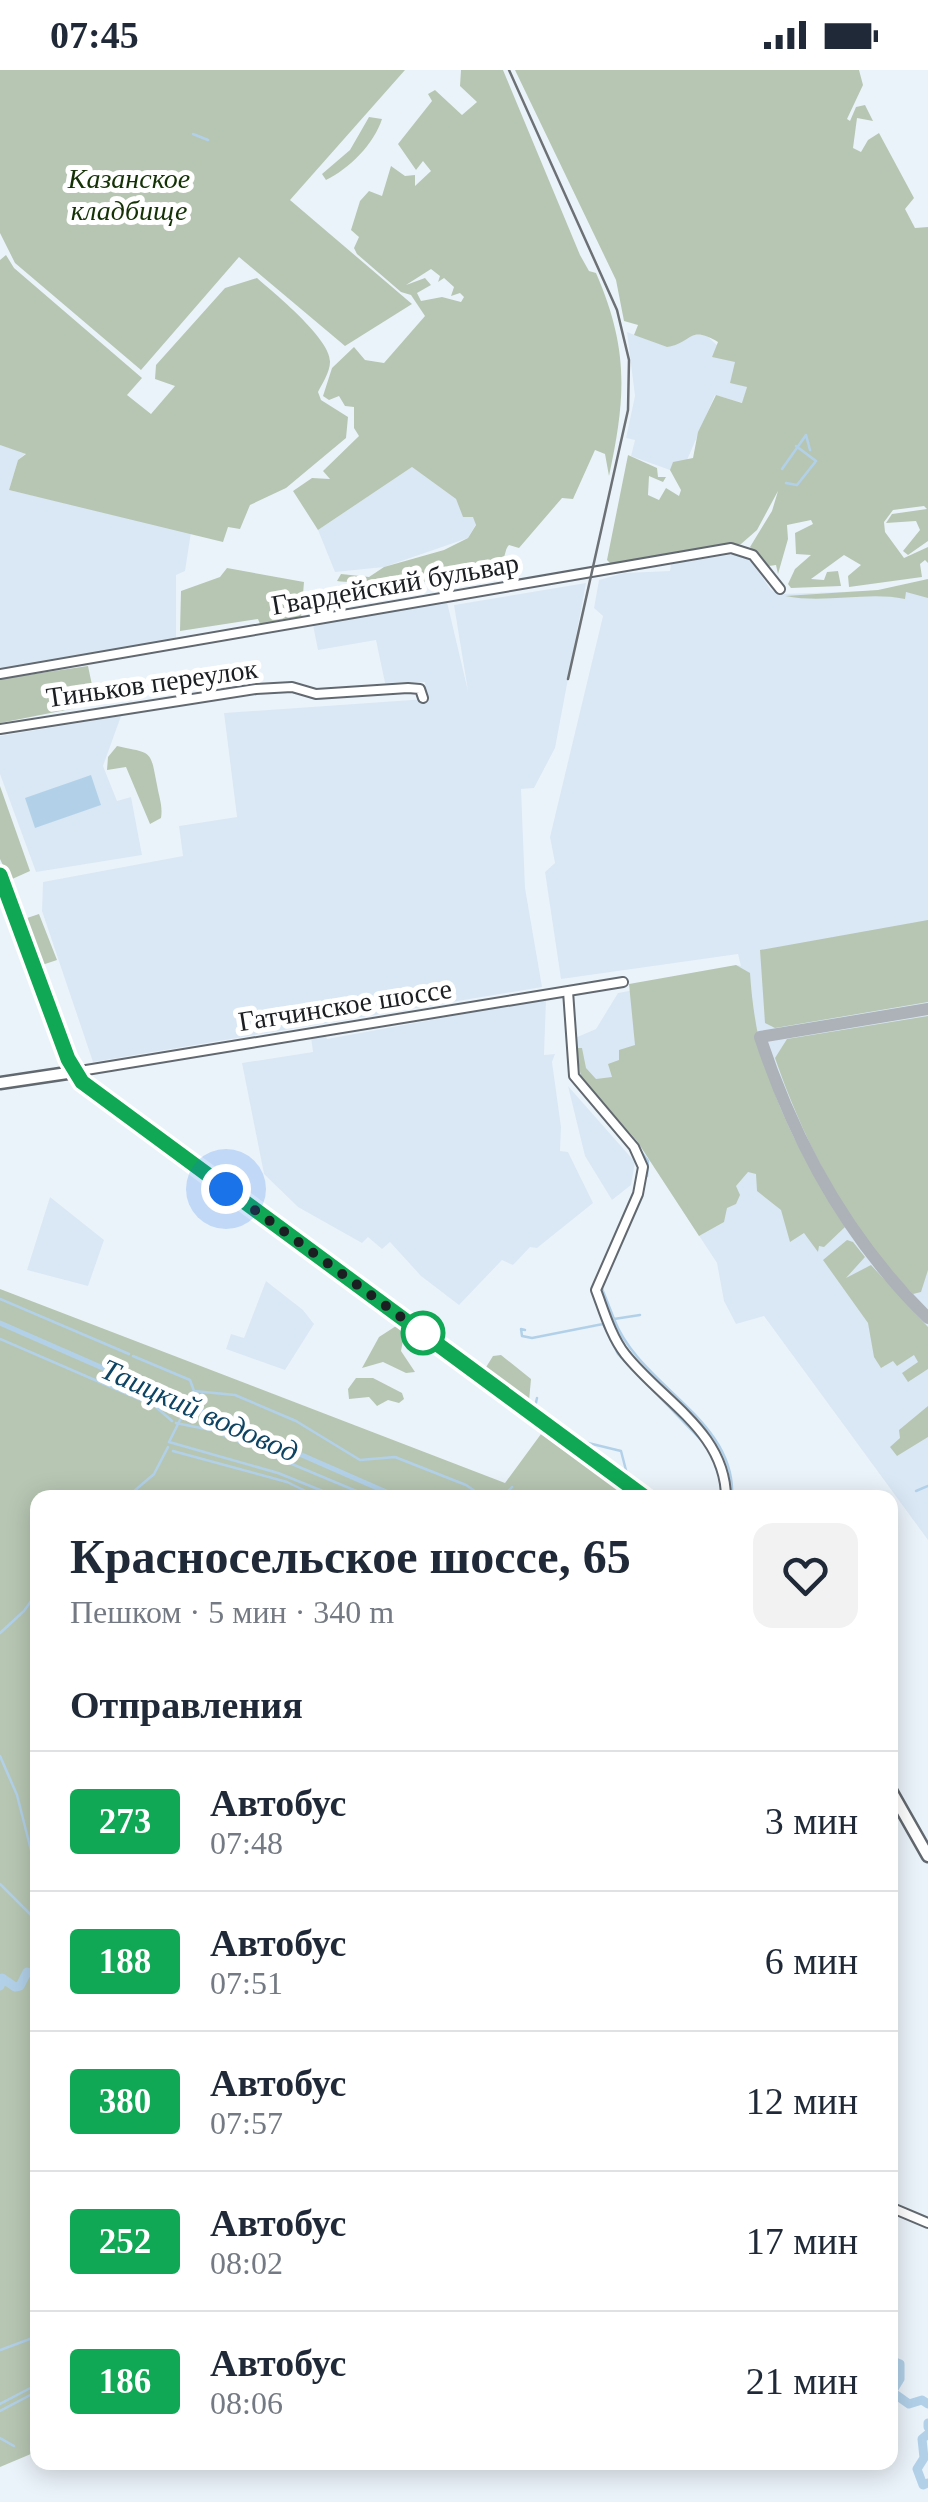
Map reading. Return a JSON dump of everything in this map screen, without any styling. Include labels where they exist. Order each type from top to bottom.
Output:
[{"type":"main road","points":[[0,1084],[74,1072],[84,1084],[635,1490]]},
{"type":"main road","points":[[898,1803],[926,1850]]},
{"type":"street","name":"Гвардейский бульвар","points":[[0,674],[731,548],[754,555],[780,589]]},
{"type":"street","name":"Тиньков переулок","points":[[0,729],[256,688],[292,687],[316,694],[408,688],[420,689],[423,698]]},
{"type":"street","points":[[0,875],[74,1072]]},
{"type":"street","points":[[3,916],[14,912]]},
{"type":"street","name":"Гатчинское шоссе","points":[[74,1072],[623,982]]},
{"type":"street","points":[[568,992],[574,1076],[634,1147],[643,1167],[638,1194],[596,1290],[624,1353],[716,1450],[726,1477],[726,1490]]},
{"type":"street","points":[[898,2210],[928,2223]]},
{"type":"shaded area","points":[[627,332],[667,347],[689,335],[704,333],[735,362],[747,387],[743,403],[715,395],[681,474],[631,456],[635,440],[626,438],[635,396]]},
{"type":"shaded area","points":[[0,445],[26,453],[18,460],[9,490],[191,532],[185,571],[176,575],[176,639],[0,669]]},
{"type":"shaded area","points":[[412,467],[456,499],[463,516],[474,517],[476,524],[468,538],[384,567],[335,572],[318,530]]},
{"type":"shaded area","points":[[735,554],[751,561],[771,590],[781,594],[928,589],[928,1540],[898,1499],[898,1490],[891,1490],[764,1316],[736,1324],[724,1301],[717,1263],[637,1141],[581,1077],[575,1038],[596,1029],[618,993],[737,971],[736,965],[741,966],[738,954],[561,979],[545,872],[555,863],[550,837],[603,616],[594,608],[599,580],[624,573],[670,571],[671,564]]},
{"type":"shaded area","points":[[586,583],[555,748],[534,788],[521,789],[525,888],[542,987],[93,1062],[42,911],[43,882],[183,856],[179,826],[237,817],[224,713],[426,699],[425,682],[385,683],[376,640],[318,650],[313,625],[447,602],[468,691],[454,605]]},
{"type":"shaded area","points":[[121,716],[103,766],[117,801],[131,797],[142,855],[36,872],[0,774],[0,736]]},
{"type":"shaded area","points":[[546,999],[544,1055],[555,1054],[552,1062],[561,1127],[560,1151],[568,1152],[593,1203],[537,1248],[530,1247],[513,1265],[502,1260],[459,1305],[421,1276],[390,1242],[382,1249],[368,1237],[362,1243],[298,1207],[264,1174],[242,1063],[313,1052],[311,1037],[325,1034],[327,1039]]},
{"type":"shaded area","points":[[568,1086],[635,1162],[631,1185],[612,1200],[585,1156]]},
{"type":"shaded area","points":[[50,1197],[104,1240],[88,1286],[27,1270]]},
{"type":"shaded area","points":[[266,1281],[303,1310],[314,1324],[285,1370],[226,1349],[231,1334],[244,1338]]},
{"type":"green space","name":"Казанское кладбище","points":[[0,70],[405,70],[290,200],[412,304],[345,346],[239,257],[141,370],[15,263],[0,233]]},
{"type":"green space","points":[[461,70],[503,70],[580,255],[589,271],[596,273],[607,300],[621,373],[619,422],[609,476],[605,454],[595,450],[573,499],[562,498],[519,548],[509,545],[503,559],[492,568],[424,582],[337,581],[341,574],[369,577],[384,567],[444,550],[468,538],[476,525],[473,517],[463,517],[456,499],[412,467],[318,530],[293,491],[312,478],[330,479],[323,471],[359,436],[354,428],[354,407],[345,406],[339,396],[329,400],[323,396],[332,368],[354,347],[365,360],[384,363],[425,316],[411,295],[401,292],[357,254],[354,248],[359,237],[351,230],[360,201],[369,191],[382,196],[391,166],[405,176],[415,175],[415,186],[431,171],[423,161],[416,170],[398,144],[432,101],[428,94],[435,90],[462,115],[477,102],[460,86]],"holes":[[[431,269],[440,276],[438,282],[444,278],[454,287],[451,296],[460,293],[464,297],[461,302],[442,297],[421,301],[417,293],[431,285],[425,278],[406,285]]]},
{"type":"green space","points":[[515,70],[859,70],[863,85],[847,119],[850,121],[856,107],[865,105],[873,121],[857,118],[853,148],[861,152],[868,140],[879,133],[914,198],[905,209],[915,228],[928,227],[928,541],[908,555],[903,551],[920,530],[916,521],[886,523],[892,514],[927,509],[924,506],[893,510],[884,522],[885,532],[904,558],[928,547],[928,563],[925,560],[920,564],[922,577],[849,587],[848,576],[861,565],[844,555],[811,579],[824,580],[827,572],[838,571],[841,586],[791,588],[788,584],[795,569],[811,555],[796,554],[795,533],[813,524],[811,520],[787,525],[788,539],[778,574],[776,565],[769,566],[750,547],[772,511],[778,491],[757,530],[741,544],[611,564],[607,560],[628,455],[657,468],[658,477],[666,477],[663,482],[649,476],[648,495],[659,500],[666,488],[679,496],[681,490],[670,470],[673,462],[693,458],[698,432],[716,395],[742,403],[747,387],[730,383],[735,362],[712,357],[718,342],[708,337],[695,335],[667,347],[634,335],[638,325],[624,321],[616,280]]},
{"type":"green space","points":[[369,117],[382,119],[373,138],[352,162],[326,180],[322,174],[350,150]]},
{"type":"green space","points":[[6,255],[14,268],[142,378],[127,395],[151,414],[175,386],[155,379],[156,365],[225,288],[257,278],[300,317],[328,352],[329,370],[318,392],[321,400],[348,417],[346,438],[286,488],[250,505],[240,529],[228,527],[223,542],[9,490],[18,460],[26,454],[0,445],[0,260]]},
{"type":"green space","points":[[227,568],[304,582],[301,619],[260,624],[258,619],[180,631],[181,591],[220,577]]},
{"type":"green space","points":[[928,579],[928,598],[906,592],[905,599],[785,596],[878,590]]},
{"type":"green space","points":[[88,666],[96,704],[0,723],[0,679]]},
{"type":"green space","points":[[117,746],[144,752],[151,759],[161,818],[150,824],[126,767],[107,770],[108,757]]},
{"type":"green space","points":[[0,786],[30,871],[10,880],[0,859]]},
{"type":"green space","points":[[39,914],[57,960],[39,966],[21,920]]},
{"type":"green space","points":[[928,920],[928,1002],[775,1028],[765,1023],[760,950]]},
{"type":"green space","points":[[736,965],[750,973],[760,1045],[780,1106],[808,1165],[845,1227],[824,1247],[819,1246],[818,1252],[804,1233],[790,1242],[781,1210],[757,1191],[756,1174],[748,1172],[736,1186],[740,1195],[736,1204],[727,1208],[724,1222],[699,1236],[637,1141],[581,1077],[576,1048],[582,1048],[586,1068],[596,1079],[612,1077],[608,1064],[619,1060],[619,1050],[635,1045],[629,984]]},
{"type":"green space","points":[[928,1016],[928,1270],[921,1292],[913,1294],[869,1242],[831,1184],[775,1058],[787,1039]]},
{"type":"green space","points":[[847,1240],[865,1257],[846,1278],[871,1265],[928,1327],[928,1369],[908,1382],[902,1373],[918,1362],[914,1355],[897,1366],[893,1361],[881,1368],[874,1357],[868,1323],[823,1260]]},
{"type":"green space","points":[[0,1289],[505,1483],[541,1434],[618,1490],[30,1490],[30,2454],[0,2467]]},
{"type":"green space","points":[[396,1326],[405,1330],[401,1351],[415,1372],[406,1373],[383,1362],[362,1368],[379,1337]]},
{"type":"green space","points":[[501,1355],[531,1379],[529,1401],[483,1372],[493,1356]]},
{"type":"green space","points":[[356,1378],[373,1378],[402,1393],[404,1399],[399,1403],[388,1400],[377,1406],[369,1397],[349,1399],[348,1389]]},
{"type":"green space","points":[[928,1406],[928,1437],[897,1456],[890,1447],[900,1438],[899,1430]]},
{"type":"water","points":[[91,775],[101,805],[35,828],[25,798]]},
{"type":"waterway","points":[[193,134],[208,140]]},
{"type":"waterway","points":[[782,469],[806,435],[810,450]]},
{"type":"waterway","points":[[786,483],[797,485],[816,461],[796,446]]},
{"type":"waterway","points":[[637,1146],[648,1161],[647,1176]]},
{"type":"waterway","points":[[601,1286],[614,1319],[640,1315]]},
{"type":"waterway","points":[[0,1299],[129,1354]]},
{"type":"waterway","points":[[614,1319],[626,1343],[719,1446],[729,1470],[731,1490]]},
{"type":"waterway","name":"Таицкий водовод","points":[[0,1323],[382,1490]]},
{"type":"waterway","points":[[525,1330],[521,1329],[522,1336],[532,1338],[603,1324],[618,1354],[702,1441]]},
{"type":"waterway","points":[[0,1339],[155,1406],[172,1421]]},
{"type":"waterway","points":[[133,1356],[190,1380],[194,1391],[191,1399]]},
{"type":"waterway","points":[[485,1370],[527,1399]]},
{"type":"waterway","points":[[194,1391],[235,1395],[296,1421],[360,1460],[395,1457],[473,1490]]},
{"type":"waterway","points":[[537,1398],[535,1407],[584,1442],[621,1451],[628,1478]]},
{"type":"waterway","points":[[169,1442],[185,1410]]},
{"type":"waterway","points":[[176,1423],[211,1430],[354,1490]]},
{"type":"waterway","points":[[169,1442],[278,1473],[320,1490]]},
{"type":"waterway","points":[[135,1490],[154,1474],[168,1447]]},
{"type":"waterway","points":[[173,1451],[304,1490]]},
{"type":"waterway","points":[[715,1465],[721,1481]]},
{"type":"waterway","points":[[639,1486],[645,1490]]},
{"type":"waterway","points":[[916,1491],[928,1486]]},
{"type":"waterway","points":[[509,1490],[512,1487]]},
{"type":"waterway","points":[[0,1633],[30,1602]]},
{"type":"waterway","points":[[0,1756],[17,1795],[30,1846]]},
{"type":"waterway","points":[[0,1884],[30,1914]]},
{"type":"waterway","points":[[0,1986],[2,1978],[20,1986],[30,1973]]},
{"type":"waterway","points":[[0,2350],[30,2339]]},
{"type":"waterway","points":[[898,2363],[898,2382]]},
{"type":"waterway","points":[[0,2404],[30,2388]]},
{"type":"waterway","points":[[0,2411],[30,2395]]},
{"type":"waterway","points":[[898,2396],[909,2404],[922,2400],[928,2404]]},
{"type":"waterway","points":[[928,2434],[922,2439],[924,2458],[917,2469],[923,2485],[928,2483]]},
{"type":"waterway","points":[[0,2438],[14,2446]]},
{"type":"taxiway","points":[[928,1009],[760,1037],[790,1115],[827,1188],[873,1256],[928,1318]]},
{"type":"railway","points":[[509,70],[617,310],[629,360],[628,410],[568,679]]},
{"type":"bus line","name":"273","points":[[0,875],[68,1059],[82,1082],[635,1490]]},
{"type":"route","points":[[226,1189],[423,1333]]}]
